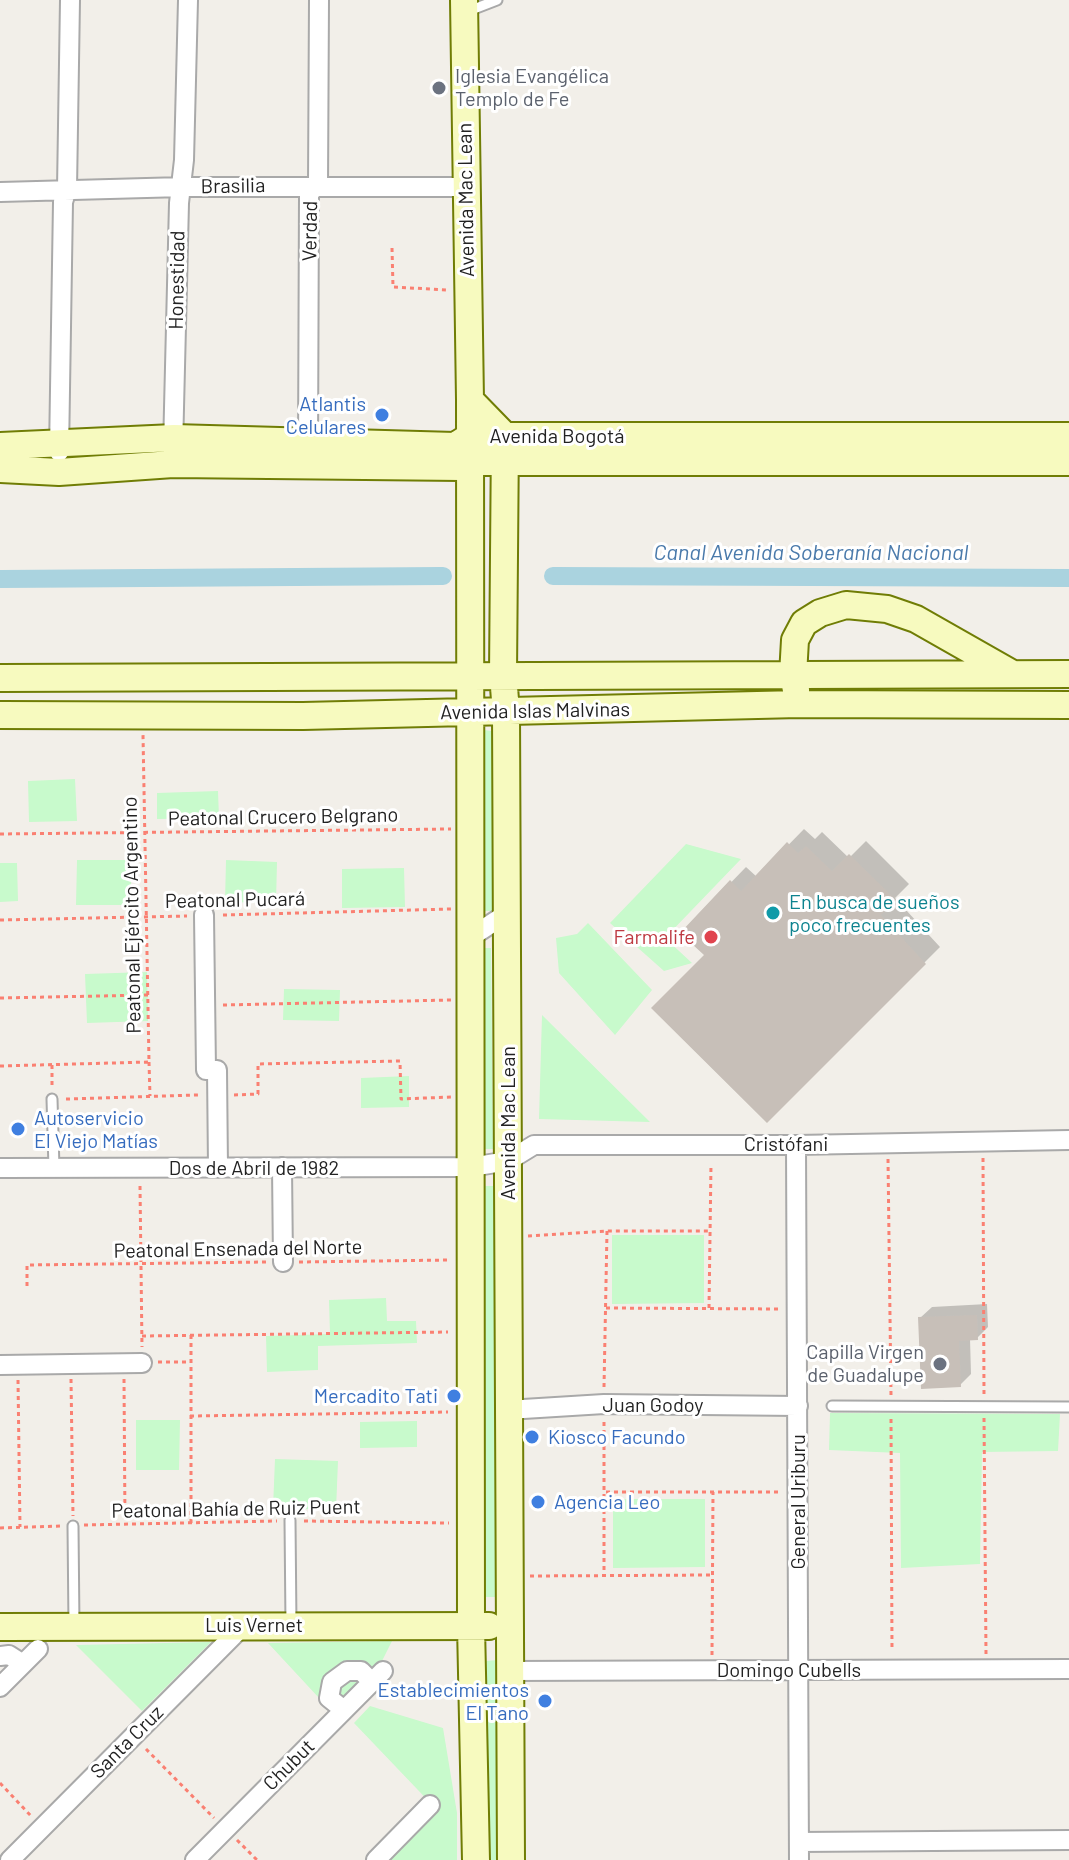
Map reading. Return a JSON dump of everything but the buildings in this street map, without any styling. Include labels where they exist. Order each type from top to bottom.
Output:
[{"type":"main road","name":"Avenida Mac Lean","points":[[464,7],[470,400],[471,1626],[476,1860]]},
{"type":"main road","points":[[470,400],[505,449]]},
{"type":"main road","name":"Avenida Bogotá","points":[[505,449],[874,435],[1069,436]]},
{"type":"main road","points":[[874,435],[876,461]]},
{"type":"main road","name":"Avenida Bogotá","points":[[0,446],[174,438],[308,455],[461,467],[470,449],[876,461],[1069,462]]},
{"type":"main road","name":"Avenida Mac Lean","points":[[505,449],[503,674],[506,713],[511,1860]]},
{"type":"main road","name":"Avenida Bogotá","points":[[0,469],[59,472],[308,455]]},
{"type":"main road","points":[[799,704],[793,675],[795,640],[804,623],[820,613],[846,605],[887,609],[916,619],[1014,674]]},
{"type":"main road","name":"Avenida Islas Malvinas","points":[[0,678],[1069,674]]},
{"type":"main road","name":"Avenida Islas Malvinas","points":[[0,715],[303,716],[799,704],[1069,705]]},
{"type":"main road","name":"Luis Vernet","points":[[0,1627],[509,1626]]},
{"type":"street","points":[[59,472],[70,0]]},
{"type":"street","name":"Honestidad","points":[[173,464],[179,203],[183,187],[188,0]]},
{"type":"street","name":"Verdad","points":[[308,455],[309,193],[318,185],[319,0]]},
{"type":"street","name":"Brasilia","points":[[0,192],[318,185],[467,187]]},
{"type":"street","points":[[471,937],[506,914]]},
{"type":"street","points":[[204,915],[206,1070],[217,1070],[218,1168]]},
{"type":"street","name":"Cristófani","points":[[508,1161],[534,1145],[796,1145],[1069,1140]]},
{"type":"street","name":"General Uriburu","points":[[796,1145],[799,1851]]},
{"type":"street","name":"Dos de Abril de 1982","points":[[0,1168],[471,1167],[508,1161]]},
{"type":"street","points":[[282,1167],[283,1262]]},
{"type":"street","points":[[9,1365],[133,1363]]},
{"type":"street","name":"Juan Godoy","points":[[507,1410],[604,1404],[798,1406]]},
{"type":"street","name":"Santa Cruz","points":[[11,1860],[244,1625]]},
{"type":"street","points":[[0,1687],[38,1649]]},
{"type":"street","points":[[0,1656],[9,1655],[23,1664]]},
{"type":"street","name":"Domingo Cubells","points":[[509,1671],[1069,1669]]},
{"type":"street","name":"Chubut","points":[[195,1860],[378,1676],[347,1671],[332,1682],[329,1698],[344,1710]]},
{"type":"street","points":[[376,1860],[430,1805]]},
{"type":"street","points":[[799,1851],[1069,1840]]},
{"type":"lane","points":[[464,7],[497,0]]},
{"type":"lane","points":[[52,1099],[54,1168]]},
{"type":"lane","points":[[832,1406],[1069,1407]]},
{"type":"lane","points":[[290,1520],[291,1625]]},
{"type":"lane","points":[[73,1526],[74,1626]]},
{"type":"path","points":[[392,248],[393,287],[468,292]]},
{"type":"path","name":"Peatonal Ejército Argentino","points":[[0,1066],[149,1062],[143,715]]},
{"type":"path","name":"Peatonal Crucero Belgrano","points":[[0,834],[471,829]]},
{"type":"path","name":"Peatonal Pucará","points":[[0,920],[471,909]]},
{"type":"path","points":[[0,998],[148,995]]},
{"type":"path","points":[[205,1006],[471,1000]]},
{"type":"path","points":[[52,1065],[52,1099],[258,1094],[258,1064],[400,1061],[401,1099],[471,1097]]},
{"type":"path","points":[[149,1062],[150,1096]]},
{"type":"path","points":[[709,1308],[711,1144]]},
{"type":"path","points":[[125,1524],[133,1363],[142,1336],[140,1168]]},
{"type":"path","points":[[508,1237],[607,1231],[710,1231]]},
{"type":"path","name":"Peatonal Ensenada del Norte","points":[[27,1286],[27,1265],[471,1259]]},
{"type":"path","points":[[606,1308],[797,1309]]},
{"type":"path","points":[[142,1336],[472,1332]]},
{"type":"path","points":[[191,1335],[191,1523]]},
{"type":"path","points":[[133,1363],[190,1362]]},
{"type":"path","points":[[71,1364],[73,1526]]},
{"type":"path","points":[[9,1365],[20,1527]]},
{"type":"path","points":[[190,1416],[472,1412]]},
{"type":"path","points":[[605,1492],[798,1493]]},
{"type":"path","points":[[712,1671],[713,1492]]},
{"type":"path","name":"Peatonal Bahía de Ruiz Puent","points":[[0,1528],[290,1520],[472,1523]]},
{"type":"path","points":[[510,1576],[712,1575]]},
{"type":"path","points":[[133,1736],[257,1860]]},
{"type":"path","points":[[0,1783],[42,1828]]},
{"type":"green space","points":[[484,730],[498,732],[498,911],[482,911]]},
{"type":"green space","points":[[75,779],[77,821],[29,822],[28,781]]},
{"type":"green space","points":[[218,791],[219,818],[157,819],[157,793]]},
{"type":"green space","points":[[686,844],[741,859],[665,938],[692,963],[664,971],[610,923]]},
{"type":"green space","points":[[77,860],[131,860],[131,905],[76,905]]},
{"type":"green space","points":[[226,860],[277,862],[276,903],[225,902]]},
{"type":"green space","points":[[0,863],[17,863],[18,901],[0,902]]},
{"type":"green space","points":[[404,868],[405,907],[342,908],[342,869]]},
{"type":"green space","points":[[588,923],[652,990],[615,1035],[559,973],[556,938],[577,934]]},
{"type":"green space","points":[[479,948],[491,948],[493,1149],[481,1149]]},
{"type":"green space","points":[[147,972],[148,1021],[87,1023],[85,974]]},
{"type":"green space","points":[[284,989],[340,990],[339,1021],[283,1020]]},
{"type":"green space","points":[[542,1015],[650,1122],[539,1119]]},
{"type":"green space","points":[[409,1076],[409,1107],[361,1108],[361,1078]]},
{"type":"green space","points":[[485,1186],[497,1186],[501,1597],[485,1597]]},
{"type":"green space","points":[[612,1235],[704,1235],[704,1303],[612,1304]]},
{"type":"green space","points":[[386,1298],[387,1321],[416,1321],[417,1343],[318,1346],[318,1370],[267,1372],[266,1336],[330,1334],[329,1300]]},
{"type":"green space","points":[[830,1413],[1060,1414],[1058,1451],[982,1452],[980,1564],[901,1568],[900,1453],[829,1450]]},
{"type":"green space","points":[[136,1420],[180,1420],[179,1470],[136,1470]]},
{"type":"green space","points":[[417,1421],[417,1447],[360,1448],[360,1422]]},
{"type":"green space","points":[[275,1459],[338,1461],[336,1510],[273,1508]]},
{"type":"green space","points":[[613,1499],[705,1499],[705,1567],[613,1568]]},
{"type":"green space","points":[[392,1641],[376,1673],[332,1712],[268,1643]]},
{"type":"green space","points":[[211,1642],[142,1711],[76,1645]]},
{"type":"green space","points":[[498,1660],[499,1860],[488,1860],[486,1661]]},
{"type":"green space","points":[[370,1706],[443,1728],[457,1813],[457,1860],[387,1860],[438,1811],[354,1723]]},
{"type":"waterway","name":"Canal Avenida Soberanía Nacional","points":[[0,579],[443,576]]},
{"type":"waterway","name":"Canal Avenida Soberanía Nacional","points":[[553,576],[1069,578]]},
{"type":"place","name":"Iglesia Evangélica Templo de Fe","points":[[439,88]]},
{"type":"place","name":"Atlantis Celulares","points":[[382,415]]},
{"type":"place","name":"En busca de sueños poco frecuentes","points":[[773,913]]},
{"type":"place","name":"Farmalife","points":[[711,937]]},
{"type":"place","name":"Autoservicio El Viejo Matías","points":[[18,1129]]},
{"type":"place","name":"Capilla Virgen de Guadalupe","points":[[940,1364]]},
{"type":"place","name":"Mercadito Tati","points":[[454,1396]]},
{"type":"place","name":"Kiosco Facundo","points":[[532,1437]]},
{"type":"place","name":"Agencia Leo","points":[[538,1502]]},
{"type":"place","name":"Establecimientos El Tano","points":[[545,1701]]}]
